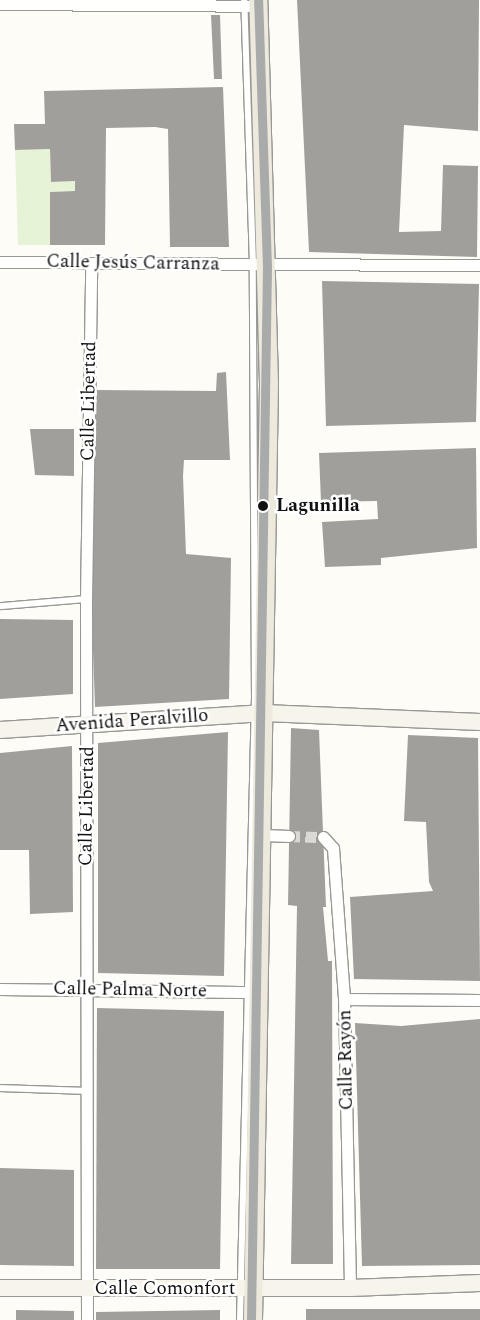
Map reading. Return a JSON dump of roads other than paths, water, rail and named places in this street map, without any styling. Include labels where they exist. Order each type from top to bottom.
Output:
[{"type":"main road","points":[[251,3],[260,265],[269,384],[258,714],[263,835],[253,992],[247,1289],[254,1320]]},
{"type":"street","points":[[0,4],[251,3]]},
{"type":"street","name":"Calle Jesús Carranza","points":[[0,262],[480,265]]},
{"type":"street","name":"Calle Libertad","points":[[87,1320],[85,988],[88,724],[86,599],[91,263]]},
{"type":"street","name":"Avenida Peralvillo","points":[[0,730],[258,714],[480,722]]},
{"type":"street","points":[[263,835],[289,836]]},
{"type":"street","name":"Calle Rayón","points":[[323,837],[333,848],[344,999],[350,1288]]},
{"type":"street","name":"Calle Palma Norte","points":[[0,989],[85,988],[253,992]]},
{"type":"street","points":[[344,999],[480,1000]]},
{"type":"street","name":"Calle Comonfort","points":[[0,1288],[247,1289],[480,1284]]},
{"type":"lane","points":[[1,606],[86,599]]},
{"type":"lane","points":[[253,992],[258,714]]},
{"type":"lane","points":[[0,1088],[86,1091]]},
{"type":"lane","points":[[240,1320],[247,1289]]},
{"type":"tunnel","points":[[289,836],[323,837]]},
{"type":"place","name":"Lagunilla","points":[[263,506]]}]
